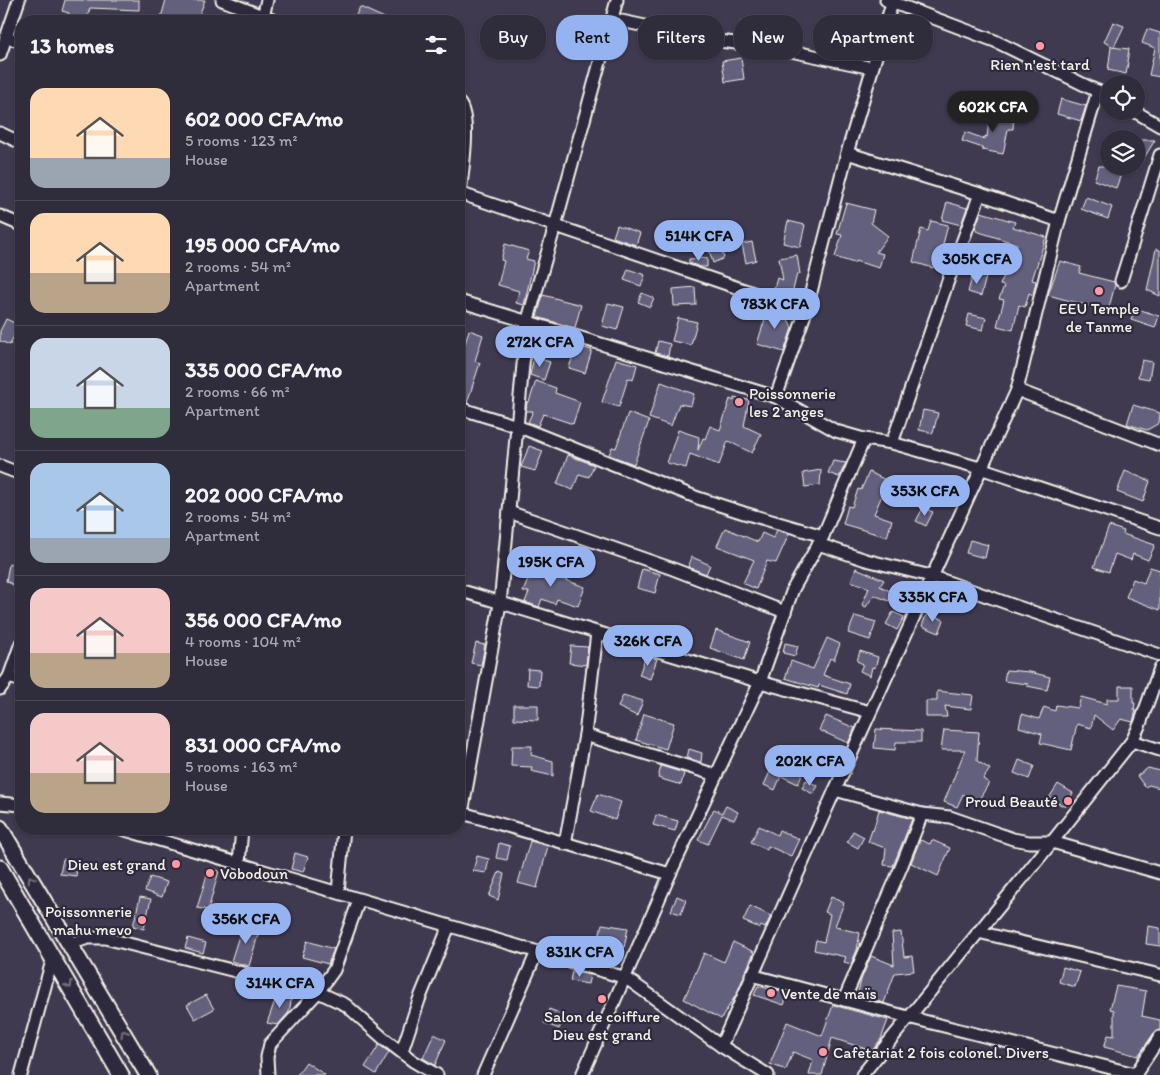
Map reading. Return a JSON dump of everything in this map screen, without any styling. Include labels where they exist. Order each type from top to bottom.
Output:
[{"type":"main road","points":[[0,828],[148,1075]]},
{"type":"main road","points":[[0,868],[121,1075]]},
{"type":"street","points":[[0,55],[18,0]]},
{"type":"street","points":[[222,0],[254,15]]},
{"type":"street","points":[[263,15],[267,0]]},
{"type":"street","points":[[613,15],[617,0]]},
{"type":"street","points":[[721,1046],[834,790],[1017,390],[1059,221],[1098,91],[995,41],[891,0],[847,152],[806,311],[776,397]]},
{"type":"street","points":[[628,22],[711,40],[776,48],[872,68]]},
{"type":"street","points":[[6,37],[15,40]]},
{"type":"street","points":[[465,787],[500,604],[527,323],[601,60]]},
{"type":"street","points":[[1145,117],[1160,126]]},
{"type":"street","points":[[465,126],[465,143]]},
{"type":"street","points":[[0,133],[15,141]]},
{"type":"street","points":[[847,152],[1059,221]]},
{"type":"street","points":[[1121,281],[1160,155]]},
{"type":"street","points":[[892,443],[980,194]]},
{"type":"street","points":[[465,195],[806,311]]},
{"type":"street","points":[[0,216],[15,222]]},
{"type":"street","points":[[465,303],[776,397],[836,431],[864,439],[892,443],[980,468],[1160,528]]},
{"type":"street","points":[[1017,390],[1160,445]]},
{"type":"street","points":[[465,410],[517,426],[698,498],[821,540],[866,560],[931,576],[1160,655]]},
{"type":"street","points":[[582,1075],[670,874],[760,682],[784,612],[800,574],[821,540],[864,439]]},
{"type":"street","points":[[0,466],[15,472]]},
{"type":"street","points":[[509,512],[674,569],[784,612]]},
{"type":"street","points":[[465,592],[760,682],[870,712]]},
{"type":"street","points":[[564,844],[585,735],[597,633]]},
{"type":"street","points":[[0,690],[8,677],[15,658]]},
{"type":"street","points":[[862,1075],[1132,741],[1160,668]]},
{"type":"street","points":[[8,677],[15,679]]},
{"type":"street","points":[[585,735],[716,775]]},
{"type":"street","points":[[1132,741],[1160,750]]},
{"type":"street","points":[[834,790],[922,814],[950,817],[1012,839],[1029,842],[1052,842],[1160,873]]},
{"type":"street","points":[[0,803],[15,804]]},
{"type":"street","points":[[465,814],[670,874]]},
{"type":"street","points":[[844,1000],[922,814]]},
{"type":"street","points":[[142,835],[626,978],[721,1046],[768,1075]]},
{"type":"street","points":[[238,863],[241,835]]},
{"type":"street","points":[[338,892],[343,835]]},
{"type":"street","points":[[268,1075],[267,1057],[270,1044],[318,992],[334,970],[359,900]]},
{"type":"street","points":[[402,1051],[419,1000],[449,926]]},
{"type":"street","points":[[978,932],[1160,975]]},
{"type":"street","points":[[70,944],[88,938],[105,938],[318,992],[341,1002],[383,1038],[436,1075]]},
{"type":"street","points":[[483,1075],[537,952]]},
{"type":"street","points":[[22,1075],[52,957]]},
{"type":"street","points":[[751,975],[1135,1074],[1160,1038]]},
{"type":"building","points":[[65,0],[139,0],[139,10],[90,8],[88,15],[68,15],[69,13],[62,11]]},
{"type":"building","points":[[166,0],[205,0],[199,15],[162,15]]},
{"type":"building","points":[[360,7],[378,15],[356,15]]},
{"type":"building","points":[[1113,22],[1124,26],[1114,47],[1104,42]]},
{"type":"building","points":[[1147,29],[1160,33],[1160,77],[1149,75],[1155,48],[1142,43]]},
{"type":"building","points":[[1111,47],[1129,49],[1126,74],[1108,70]]},
{"type":"building","points":[[741,60],[744,79],[725,82],[722,61]]},
{"type":"building","points":[[1061,99],[1086,106],[1081,121],[1057,114]]},
{"type":"building","points":[[990,111],[1014,114],[1013,129],[1008,129],[1003,154],[982,150],[983,148],[962,141],[965,132],[985,139],[985,136],[987,137]]},
{"type":"building","points":[[1145,140],[1155,140],[1145,156]]},
{"type":"building","points":[[1099,166],[1100,175],[1121,175],[1116,188],[1094,180]]},
{"type":"building","points":[[1086,197],[1112,207],[1108,219],[1081,209]]},
{"type":"building","points":[[947,202],[967,208],[961,225],[942,220]]},
{"type":"building","points":[[846,203],[874,210],[871,223],[888,236],[876,252],[883,254],[879,268],[835,257],[842,235],[837,234]]},
{"type":"building","points":[[981,212],[1015,222],[1013,227],[1046,237],[1032,280],[1036,281],[1033,295],[1029,293],[1025,307],[1019,305],[1013,330],[997,326],[1004,300],[999,299],[1004,286],[1000,285],[1004,275],[1007,276],[1017,244],[976,231]]},
{"type":"building","points":[[788,221],[805,225],[800,247],[783,243]]},
{"type":"building","points":[[931,221],[948,225],[941,252],[950,254],[945,268],[934,265],[933,268],[913,262],[921,229],[928,231]]},
{"type":"building","points":[[617,225],[640,233],[636,245],[613,237]]},
{"type":"building","points":[[717,236],[724,258],[713,263],[706,239]]},
{"type":"building","points":[[752,242],[756,260],[746,263],[742,244]]},
{"type":"building","points":[[505,244],[529,251],[526,259],[534,261],[524,305],[516,303],[519,291],[498,285],[504,261],[501,260]]},
{"type":"building","points":[[1156,249],[1160,250],[1160,296],[1147,290]]},
{"type":"building","points":[[797,255],[800,274],[797,274],[791,298],[773,292],[777,278],[783,280],[779,258]]},
{"type":"building","points":[[707,258],[707,267],[689,263],[689,259]]},
{"type":"building","points":[[1060,261],[1081,267],[1079,273],[1114,282],[1115,285],[1108,311],[1048,295]]},
{"type":"building","points":[[628,269],[645,275],[641,286],[624,280]]},
{"type":"building","points":[[973,274],[986,277],[981,296],[968,292]]},
{"type":"building","points":[[695,287],[696,305],[674,306],[673,289]]},
{"type":"building","points":[[642,293],[654,298],[650,307],[638,302]]},
{"type":"building","points":[[543,295],[581,305],[575,328],[537,317]]},
{"type":"building","points":[[608,303],[624,307],[617,330],[602,326]]},
{"type":"building","points":[[769,306],[785,312],[792,328],[784,352],[757,344]]},
{"type":"building","points":[[1135,308],[1159,316],[1155,328],[1131,320]]},
{"type":"building","points":[[969,314],[986,318],[983,330],[966,326]]},
{"type":"building","points":[[678,318],[697,322],[691,345],[672,341]]},
{"type":"building","points":[[6,319],[15,323],[15,334],[10,345],[0,341],[0,331]]},
{"type":"building","points":[[469,330],[483,335],[475,361],[480,363],[467,403],[465,402],[465,344]]},
{"type":"building","points":[[658,341],[670,344],[668,356],[655,353]]},
{"type":"building","points":[[576,346],[592,350],[585,373],[569,368]]},
{"type":"building","points":[[534,357],[550,362],[544,380],[530,375]]},
{"type":"building","points":[[616,359],[637,365],[633,380],[628,378],[619,407],[602,402]]},
{"type":"building","points":[[1142,360],[1152,362],[1149,379],[1138,377]]},
{"type":"building","points":[[536,381],[556,388],[555,393],[580,402],[573,424],[543,414],[538,426],[528,422],[533,411],[526,411],[527,402],[529,402]]},
{"type":"building","points":[[661,382],[694,394],[691,406],[679,404],[671,426],[649,418]]},
{"type":"building","points":[[734,398],[749,400],[744,426],[761,434],[752,453],[728,441],[719,465],[690,454],[686,468],[667,463],[678,430],[699,437],[698,450],[710,426],[720,430],[730,399],[734,401]]},
{"type":"building","points":[[1133,405],[1160,413],[1159,423],[1147,430],[1127,424]]},
{"type":"building","points":[[923,410],[938,413],[933,433],[919,430]]},
{"type":"building","points":[[628,413],[649,421],[634,464],[609,455],[612,447],[616,448]]},
{"type":"building","points":[[529,446],[543,451],[535,471],[521,467]]},
{"type":"building","points":[[568,455],[594,465],[589,477],[579,474],[573,490],[557,484]]},
{"type":"building","points":[[833,461],[846,463],[839,477],[828,473]]},
{"type":"building","points":[[821,470],[820,485],[805,487],[803,473]]},
{"type":"building","points":[[1125,471],[1150,481],[1143,502],[1117,492]]},
{"type":"building","points":[[869,472],[888,481],[874,514],[892,520],[887,537],[843,524],[848,506],[852,507],[858,489],[861,490]]},
{"type":"building","points":[[923,508],[933,512],[926,526],[916,521]]},
{"type":"building","points":[[1109,526],[1124,531],[1123,534],[1155,545],[1148,560],[1133,554],[1131,560],[1115,554],[1109,572],[1094,567]]},
{"type":"building","points":[[725,528],[758,542],[762,533],[773,538],[777,530],[789,534],[776,563],[767,561],[756,589],[743,583],[754,560],[717,546]]},
{"type":"building","points":[[970,540],[988,545],[985,558],[966,553]]},
{"type":"building","points":[[692,557],[710,565],[706,574],[688,567]]},
{"type":"building","points":[[535,562],[554,569],[551,575],[585,587],[578,606],[557,599],[555,604],[542,599],[539,607],[525,602],[529,592],[523,592]]},
{"type":"building","points":[[9,564],[15,565],[15,586],[6,581]]},
{"type":"building","points":[[1150,567],[1160,570],[1160,610],[1126,597],[1133,579],[1144,583]]},
{"type":"building","points":[[856,568],[884,580],[880,586],[892,592],[889,601],[874,595],[866,607],[862,605],[869,588],[851,581]]},
{"type":"building","points":[[642,569],[660,574],[655,593],[637,588]]},
{"type":"building","points":[[893,612],[904,617],[897,630],[886,624]]},
{"type":"building","points":[[927,613],[944,620],[939,633],[922,626]]},
{"type":"building","points":[[855,616],[876,622],[870,640],[848,633]]},
{"type":"building","points":[[716,630],[750,642],[744,660],[710,648]]},
{"type":"building","points":[[827,638],[840,644],[834,660],[830,658],[823,675],[850,684],[847,694],[819,685],[818,688],[785,678],[791,661],[813,669]]},
{"type":"building","points":[[476,643],[485,645],[481,665],[471,663]]},
{"type":"building","points":[[785,643],[798,646],[795,656],[783,653]]},
{"type":"building","points":[[571,646],[588,647],[586,665],[569,663]]},
{"type":"building","points":[[860,651],[878,657],[875,668],[872,667],[870,676],[860,671],[863,664],[857,661]]},
{"type":"building","points":[[646,655],[657,659],[650,679],[639,675]]},
{"type":"building","points":[[528,669],[540,670],[539,686],[527,685]]},
{"type":"building","points":[[1006,670],[1030,672],[1050,677],[1047,690],[1027,686],[1028,684],[1004,681]]},
{"type":"building","points":[[1119,686],[1133,686],[1133,703],[1135,703],[1134,710],[1136,710],[1133,722],[1121,719],[1113,730],[1094,715],[1091,728],[1077,724],[1071,750],[1040,743],[1042,734],[1019,727],[1022,714],[1039,719],[1044,707],[1055,711],[1056,705],[1078,708],[1081,697],[1107,704],[1107,699],[1119,699]]},
{"type":"building","points":[[937,691],[973,695],[971,709],[945,706],[947,717],[926,717],[926,701],[937,701]]},
{"type":"building","points":[[623,695],[643,701],[637,716],[618,707]]},
{"type":"building","points":[[514,705],[538,705],[538,720],[514,719]]},
{"type":"building","points":[[644,714],[674,723],[666,749],[636,740]]},
{"type":"building","points":[[826,716],[855,728],[848,743],[819,730]]},
{"type":"building","points":[[876,729],[921,731],[921,742],[896,742],[895,750],[874,748]]},
{"type":"building","points":[[944,730],[979,732],[977,761],[990,769],[983,779],[989,783],[977,803],[963,794],[957,807],[944,802],[965,750],[941,750]]},
{"type":"building","points":[[512,746],[532,746],[531,755],[553,761],[553,776],[531,771],[532,767],[511,766]]},
{"type":"building","points":[[795,746],[812,753],[798,784],[781,776]]},
{"type":"building","points":[[689,749],[702,753],[701,762],[687,758]]},
{"type":"building","points":[[1019,760],[1034,766],[1029,779],[1014,773]]},
{"type":"building","points":[[773,765],[784,769],[775,790],[764,785]]},
{"type":"building","points":[[661,766],[684,773],[681,785],[658,778]]},
{"type":"building","points":[[1148,768],[1160,771],[1160,788],[1149,785],[1145,787],[1137,776]]},
{"type":"building","points":[[806,780],[818,786],[813,794],[802,788]]},
{"type":"building","points":[[1058,784],[1073,793],[1065,807],[1049,798]]},
{"type":"building","points":[[598,794],[621,802],[615,820],[591,811]]},
{"type":"building","points":[[726,806],[738,812],[734,820],[722,815],[708,844],[698,840],[714,809],[722,813]]},
{"type":"building","points":[[879,810],[912,819],[893,866],[884,865],[886,848],[868,842]]},
{"type":"building","points":[[656,815],[678,821],[675,831],[653,825]]},
{"type":"building","points":[[759,826],[777,835],[779,830],[799,839],[791,856],[768,846],[767,850],[751,842]]},
{"type":"building","points":[[853,831],[864,837],[858,848],[847,842]]},
{"type":"building","points":[[920,840],[930,844],[932,840],[950,848],[938,876],[911,863]]},
{"type":"building","points":[[530,841],[548,846],[537,888],[518,883]]},
{"type":"building","points":[[499,843],[510,846],[507,860],[496,858]]},
{"type":"building","points":[[295,853],[308,857],[303,872],[291,869]]},
{"type":"building","points":[[477,856],[489,859],[486,873],[473,871]]},
{"type":"building","points":[[63,859],[78,861],[76,876],[60,874]]},
{"type":"building","points":[[209,868],[219,871],[208,910],[197,908]]},
{"type":"building","points":[[499,872],[504,874],[498,900],[489,896]]},
{"type":"building","points":[[150,877],[167,882],[162,897],[145,891]]},
{"type":"building","points":[[677,896],[686,900],[681,914],[671,911]]},
{"type":"building","points":[[140,897],[151,899],[144,929],[133,926]]},
{"type":"building","points":[[831,897],[844,903],[835,926],[860,933],[857,950],[851,964],[844,962],[846,957],[814,950],[816,940],[824,942],[830,914],[825,912]]},
{"type":"building","points":[[750,906],[771,916],[765,928],[761,926],[760,928],[743,921]]},
{"type":"building","points":[[243,923],[260,928],[249,966],[231,961]]},
{"type":"building","points":[[602,924],[628,928],[624,948],[598,943]]},
{"type":"building","points":[[1148,926],[1160,928],[1160,946],[1146,944]]},
{"type":"building","points":[[901,932],[904,957],[912,956],[914,971],[895,973],[884,1003],[857,996],[861,980],[871,956],[894,965],[892,933]]},
{"type":"building","points":[[188,938],[206,943],[203,953],[185,948]]},
{"type":"building","points":[[307,941],[334,949],[328,964],[302,957]]},
{"type":"building","points":[[733,942],[754,952],[737,993],[721,1019],[684,999],[704,953],[724,962]]},
{"type":"building","points":[[1063,967],[1080,972],[1075,987],[1059,982]]},
{"type":"building","points":[[572,971],[590,975],[588,984],[570,981]]},
{"type":"building","points":[[758,986],[788,993],[784,1005],[754,995]]},
{"type":"building","points":[[1116,986],[1146,991],[1142,1016],[1160,1020],[1160,1030],[1154,1033],[1138,1056],[1104,1047],[1108,1035],[1114,1036],[1114,1010],[1110,1009]]},
{"type":"building","points":[[278,992],[292,996],[289,1012],[278,1025],[267,1023]]},
{"type":"building","points":[[206,995],[214,1009],[195,1019],[187,1005]]},
{"type":"building","points":[[833,1005],[888,1020],[881,1039],[872,1051],[832,1038],[822,1075],[809,1075],[813,1060],[793,1052],[786,1070],[770,1064],[787,1022],[822,1036]]},
{"type":"building","points":[[549,1009],[565,1015],[559,1029],[544,1023]]},
{"type":"building","points":[[434,1034],[446,1040],[435,1065],[423,1058]]},
{"type":"building","points":[[379,1045],[389,1052],[376,1074],[365,1067]]},
{"type":"building","points":[[306,1062],[325,1075],[297,1075]]},
{"type":"place","name":"Rien n'est tard","points":[[1040,46]]},
{"type":"place","name":"EEU Temple de Tanme","points":[[1099,291]]},
{"type":"place","name":"Poissonnerie les 2 anges","points":[[739,402]]},
{"type":"place","name":"Proud Beauté","points":[[1068,801]]},
{"type":"place","name":"Dieu est grand","points":[[176,864]]},
{"type":"place","name":"Vobodoun","points":[[210,873]]},
{"type":"place","name":"Poissonnerie mahu mevo","points":[[142,920]]},
{"type":"place","name":"Vente de maïs","points":[[771,993]]},
{"type":"place","name":"Salon de coiffure Dieu est grand","points":[[602,999]]},
{"type":"place","name":"Cafetariat 2 fois colonel. Divers","points":[[823,1052]]}]
